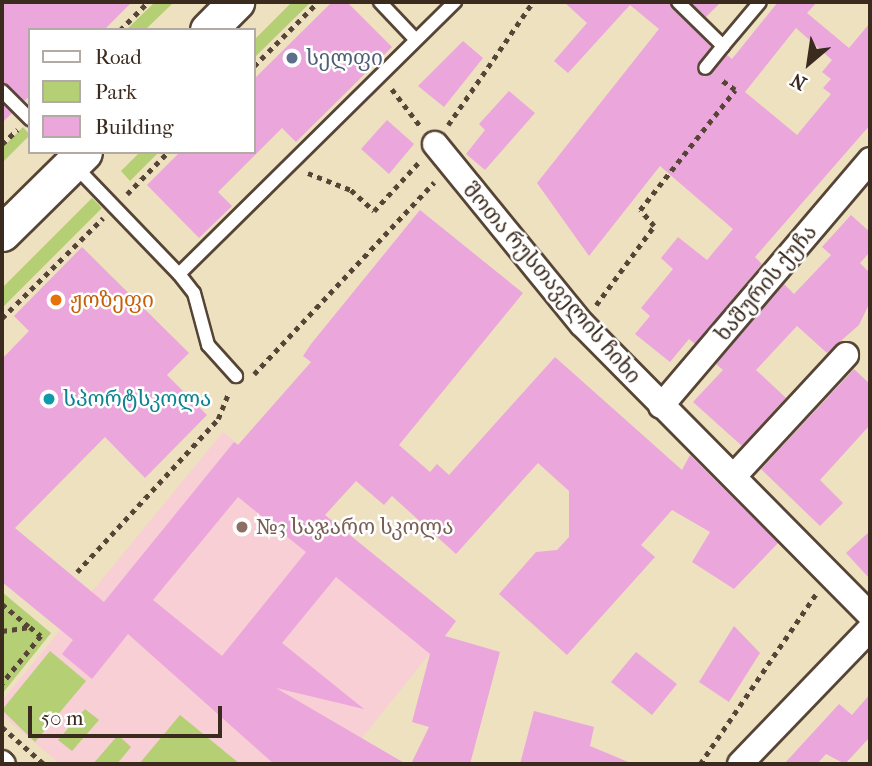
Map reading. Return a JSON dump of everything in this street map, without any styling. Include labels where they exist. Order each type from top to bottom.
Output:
[{"type":"main road","points":[[210,28],[236,2]]},
{"type":"main road","points":[[2,233],[73,156]]},
{"type":"street","name":"შოთა რუსთაველის ჩიხი","points":[[435,144],[582,324],[870,615]]},
{"type":"street","name":"ხაშურის ქუჩა","points":[[661,406],[870,160]]},
{"type":"street","points":[[734,476],[846,355]]},
{"type":"street","points":[[740,764],[870,629]]},
{"type":"lane","points":[[380,2],[415,39]]},
{"type":"lane","points":[[178,274],[379,72],[455,2]]},
{"type":"lane","points":[[678,2],[723,46]]},
{"type":"lane","points":[[705,68],[760,2]]},
{"type":"lane","points":[[2,91],[28,117]]},
{"type":"lane","points":[[73,156],[114,207],[194,293],[208,345],[236,376]]},
{"type":"path","points":[[122,28],[148,2]]},
{"type":"path","points":[[256,64],[318,2]]},
{"type":"path","points":[[293,158],[312,177],[351,190],[374,211],[435,144],[533,2]]},
{"type":"path","points":[[582,324],[654,226],[640,210],[735,90],[705,68]]},
{"type":"path","points":[[379,72],[435,144]]},
{"type":"path","points":[[2,318],[166,154]]},
{"type":"path","points":[[77,572],[218,419],[236,376],[263,370],[450,164]]},
{"type":"path","points":[[699,764],[829,575]]},
{"type":"path","points":[[2,604],[41,636],[2,684]]},
{"type":"path","points":[[2,631],[30,627]]},
{"type":"shaded area","name":"№3 საჯარო სკოლა","points":[[223,432],[456,621],[341,764],[60,764],[2,715],[2,701]]},
{"type":"green space","points":[[155,2],[174,2],[147,28],[128,28]]},
{"type":"green space","points":[[292,2],[311,2],[256,56],[256,38]]},
{"type":"green space","points":[[23,127],[28,133],[28,137],[2,163],[2,148]]},
{"type":"green space","points":[[138,154],[157,154],[130,181],[121,171]]},
{"type":"green space","points":[[92,198],[102,208],[2,308],[2,288]]},
{"type":"green space","points":[[2,592],[51,633],[2,694]]},
{"type":"green space","points":[[50,651],[86,681],[35,742],[2,710]]},
{"type":"green space","points":[[85,709],[99,720],[72,751],[58,740]]},
{"type":"green space","points":[[180,715],[240,764],[139,764]]},
{"type":"green space","points":[[118,735],[131,747],[117,764],[93,764]]},
{"type":"building","points":[[2,2],[132,2],[106,28],[28,28],[28,98],[24,101],[2,82]]},
{"type":"building","points":[[332,2],[347,2],[392,47],[296,142],[282,128],[256,154],[256,77]]},
{"type":"building","points":[[564,2],[669,2],[711,47],[697,66],[704,77],[727,55],[732,59],[778,2],[817,2],[807,13],[849,48],[870,23],[870,125],[755,257],[762,264],[695,344],[689,339],[670,362],[635,334],[650,316],[641,308],[673,269],[661,258],[678,237],[707,260],[733,229],[660,166],[589,256],[537,183],[659,29],[630,5],[568,73],[554,61],[587,23]],"holes":[[[796,28],[832,60],[822,72],[831,79],[823,88],[831,94],[797,135],[745,92]]]},
{"type":"building","points":[[690,2],[721,2],[706,17]]},
{"type":"building","points":[[463,41],[483,58],[444,107],[418,86]]},
{"type":"building","points":[[509,91],[535,113],[485,170],[466,154],[485,130],[479,124]]},
{"type":"building","points":[[2,103],[12,113],[2,123]]},
{"type":"building","points":[[387,120],[414,144],[389,174],[361,149]]},
{"type":"building","points":[[178,154],[256,154],[218,192],[232,206],[199,238],[147,185]]},
{"type":"building","points":[[420,210],[523,293],[399,445],[430,472],[437,464],[449,475],[555,357],[682,470],[690,455],[778,543],[734,589],[692,562],[710,532],[672,510],[641,545],[655,557],[567,655],[499,594],[536,552],[557,550],[569,537],[569,491],[538,463],[456,554],[392,496],[384,505],[356,481],[325,515],[456,621],[445,636],[500,652],[470,764],[411,764],[429,727],[412,722],[430,654],[336,577],[282,643],[364,709],[276,688],[406,764],[274,764],[128,634],[92,679],[62,654],[73,640],[2,582],[2,359],[29,331],[14,316],[82,247],[189,353],[167,375],[207,415],[145,478],[105,437],[15,528],[104,602],[234,442],[238,445],[311,362],[303,356]],"holes":[[[238,497],[306,552],[222,656],[153,600]]]},
{"type":"building","points":[[851,215],[870,232],[870,252],[860,263],[870,273],[870,302],[859,325],[827,353],[797,326],[756,370],[786,398],[742,446],[693,402],[723,370],[716,364],[784,284],[794,294],[831,255],[822,247]]},
{"type":"building","points":[[854,369],[870,384],[870,425],[820,480],[843,503],[820,526],[761,469]]},
{"type":"building","points":[[870,531],[870,579],[846,553]]},
{"type":"building","points":[[734,626],[760,653],[729,702],[699,682]]},
{"type":"building","points":[[636,652],[677,684],[652,715],[611,682]]},
{"type":"building","points":[[870,694],[870,737],[845,764],[826,754],[817,764],[784,764],[839,704],[852,715]]},
{"type":"building","points":[[534,711],[594,727],[590,746],[633,764],[520,764]]},
{"type":"place","name":"სელფი","points":[[292,58]]},
{"type":"place","name":"ჟოზეფი","points":[[56,300]]},
{"type":"place","name":"სპორტსკოლა","points":[[49,399]]},
{"type":"place","name":"№3 საჯარო სკოლა","points":[[242,527]]}]
